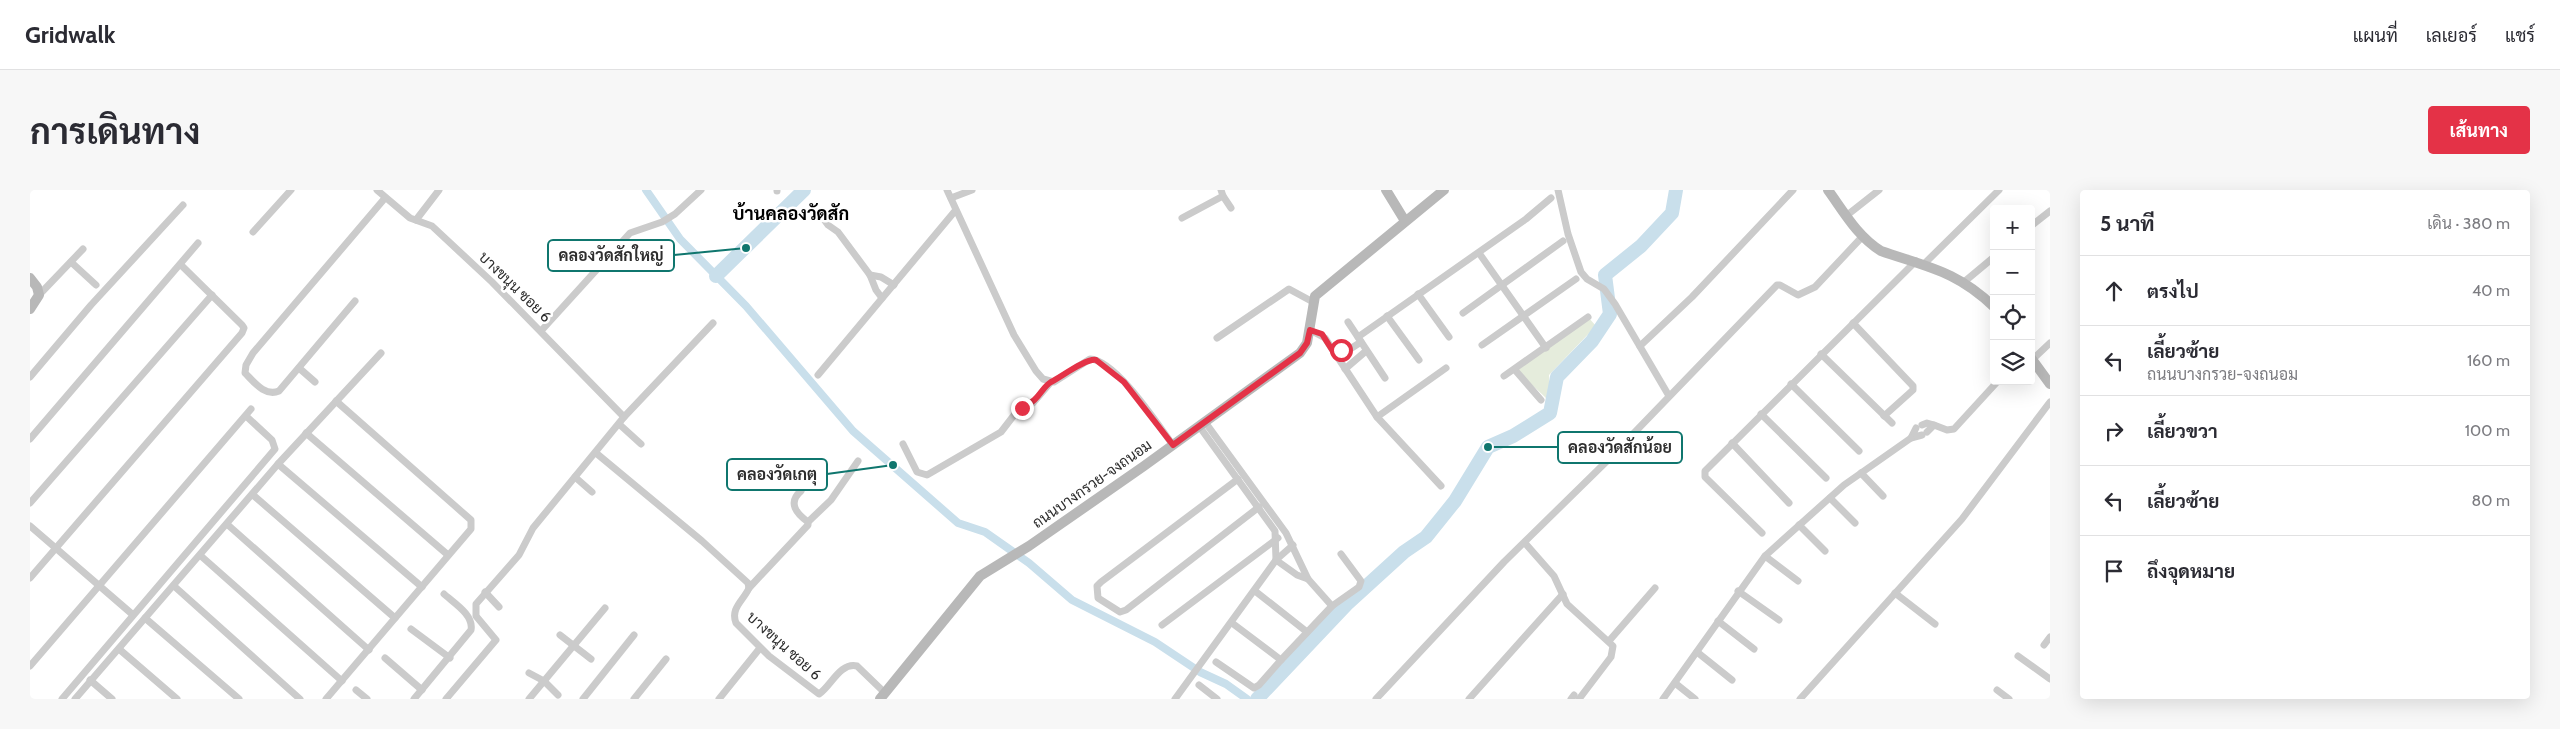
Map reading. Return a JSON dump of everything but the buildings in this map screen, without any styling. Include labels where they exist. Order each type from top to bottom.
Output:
[{"type":"street","points":[[253,232],[291,190]]},
{"type":"street","name":"บางขนุน ซอย 6","points":[[377,190],[406,216],[432,226],[541,331],[624,417]]},
{"type":"street","points":[[416,220],[439,190]]},
{"type":"street","points":[[541,331],[630,233],[662,222],[675,214],[701,190]]},
{"type":"street","points":[[948,190],[1014,335],[1036,371],[1043,379],[1051,382]]},
{"type":"street","points":[[951,198],[972,190]]},
{"type":"street","points":[[1386,190],[1405,221]]},
{"type":"street","points":[[1217,338],[1289,289],[1313,302],[1320,290],[1444,190]]},
{"type":"street","points":[[1558,190],[1568,234],[1581,272],[1604,289],[1615,304],[1669,396]]},
{"type":"street","points":[[1640,346],[1697,292],[1793,190]]},
{"type":"street","points":[[1828,190],[1862,236],[1881,250],[1944,271],[1964,282],[1990,305]]},
{"type":"street","points":[[1846,216],[1879,190]]},
{"type":"street","points":[[1762,533],[1706,477],[1706,471],[1853,323],[1999,190]]},
{"type":"street","points":[[1182,218],[1222,193],[1231,208]]},
{"type":"street","points":[[355,301],[279,391],[271,393],[256,385],[245,373],[245,369],[259,346],[385,198]]},
{"type":"street","points":[[1347,351],[1387,316],[1479,253],[1551,198]]},
{"type":"street","points":[[30,377],[91,305],[184,205]]},
{"type":"street","points":[[818,375],[956,211]]},
{"type":"street","points":[[2035,223],[2050,211]]},
{"type":"street","points":[[820,214],[828,225],[838,232],[870,275],[876,290],[882,298]]},
{"type":"street","points":[[1376,699],[1470,597],[1777,285],[1798,295],[1811,290],[1862,236]]},
{"type":"street","points":[[1463,313],[1563,242]]},
{"type":"street","points":[[30,439],[198,243]]},
{"type":"street","points":[[30,309],[39,295],[83,249]]},
{"type":"street","points":[[1479,253],[1546,348]]},
{"type":"street","points":[[1964,282],[1990,261]]},
{"type":"street","points":[[71,262],[96,284]]},
{"type":"street","points":[[30,578],[242,333],[244,328],[242,325],[181,264]]},
{"type":"street","points":[[870,275],[881,277],[894,285]]},
{"type":"street","points":[[30,278],[37,287],[39,295]]},
{"type":"street","points":[[1482,345],[1576,279]]},
{"type":"street","points":[[1418,294],[1449,337]]},
{"type":"street","points":[[30,503],[212,295]]},
{"type":"street","name":"ถนนบางกรวย-จงถนอม","points":[[883,696],[980,576],[1029,546],[1300,353],[1307,343],[1313,302]]},
{"type":"street","points":[[1387,316],[1420,360]]},
{"type":"street","points":[[1504,376],[1588,317]]},
{"type":"street","points":[[1348,322],[1385,378]]},
{"type":"street","points":[[446,699],[496,640],[475,611],[476,604],[519,555],[533,528],[618,424],[712,323]]},
{"type":"street","points":[[1853,323],[1913,386],[1912,390],[1884,416]]},
{"type":"street","points":[[1310,330],[1322,334],[1377,417],[1441,486]]},
{"type":"street","points":[[2035,356],[2050,343]]},
{"type":"street","points":[[1334,353],[1341,350],[1347,351]]},
{"type":"street","points":[[1345,369],[1352,360],[1366,350]]},
{"type":"street","points":[[1347,351],[1352,360]]},
{"type":"street","points":[[76,699],[90,680],[120,649],[145,618],[201,556],[278,464],[381,353]]},
{"type":"street","points":[[1821,354],[1892,423]]},
{"type":"street","points":[[903,444],[917,472],[927,475],[1001,432],[1018,410],[1034,403],[1051,382],[1090,359],[1101,362],[1124,382],[1141,401],[1173,445]]},
{"type":"street","points":[[2035,363],[2050,384]]},
{"type":"street","points":[[299,368],[316,382]]},
{"type":"street","points":[[1377,417],[1446,368]]},
{"type":"street","points":[[1515,370],[1541,400]]},
{"type":"street","points":[[1791,384],[1859,452]]},
{"type":"street","points":[[1911,438],[1919,427],[1927,423],[1947,430],[1954,429],[1994,385]]},
{"type":"street","points":[[326,699],[471,529],[471,520],[336,402]]},
{"type":"street","points":[[1800,699],[1962,519],[2050,402]]},
{"type":"street","points":[[30,666],[97,585],[251,409]]},
{"type":"street","points":[[1761,414],[1826,478]]},
{"type":"street","points":[[62,699],[132,614],[275,449],[272,440],[246,416]]},
{"type":"street","points":[[618,424],[641,444]]},
{"type":"street","points":[[1202,424],[1259,503],[1286,532],[1308,579],[1332,606]]},
{"type":"street","points":[[1663,699],[1738,591],[1765,556],[1861,473],[1911,438],[1924,433],[1934,425]]},
{"type":"street","points":[[306,433],[448,555]]},
{"type":"street","points":[[1732,444],[1789,503]]},
{"type":"street","name":"บางขนุน ซอย 6","points":[[596,453],[702,541],[748,583],[749,588],[737,607],[734,618],[760,648],[819,694],[845,667],[851,665],[856,666],[883,696]]},
{"type":"street","points":[[749,588],[830,500],[858,461]]},
{"type":"street","points":[[278,464],[422,587]]},
{"type":"street","points":[[1861,473],[1883,496]]},
{"type":"street","points":[[1237,474],[1101,582],[1097,586],[1098,598],[1120,612],[1126,610],[1259,503]]},
{"type":"street","points":[[575,477],[592,492]]},
{"type":"street","points":[[800,492],[795,497],[794,505],[798,514],[808,522]]},
{"type":"street","points":[[253,495],[395,618]]},
{"type":"street","points":[[1830,498],[1855,523]]},
{"type":"street","points":[[1259,503],[1275,530],[1277,538],[1276,560]]},
{"type":"street","points":[[228,524],[369,650]]},
{"type":"street","points":[[1799,525],[1824,551]]},
{"type":"street","points":[[30,526],[132,614]]},
{"type":"street","points":[[1162,625],[1286,532]]},
{"type":"street","points":[[1525,543],[1554,576],[1568,604],[1613,646],[1611,657],[1575,698]]},
{"type":"street","points":[[1175,699],[1276,560],[1293,544]]},
{"type":"street","points":[[1216,662],[1254,688],[1259,685],[1332,606],[1359,587],[1361,581],[1341,554]]},
{"type":"street","points":[[201,556],[342,681]]},
{"type":"street","points":[[1765,556],[1798,581]]},
{"type":"street","points":[[1276,560],[1291,571],[1308,579]]},
{"type":"street","points":[[174,586],[300,699]]},
{"type":"street","points":[[1609,641],[1655,588]]},
{"type":"street","points":[[1254,591],[1307,632]]},
{"type":"street","points":[[1738,591],[1779,620]]},
{"type":"street","points":[[486,592],[499,607]]},
{"type":"street","points":[[1895,593],[1935,624]]},
{"type":"street","points":[[414,699],[469,634],[472,625],[468,616],[444,594]]},
{"type":"street","points":[[1469,699],[1563,594]]},
{"type":"street","points":[[529,699],[605,608]]},
{"type":"street","points":[[145,618],[239,699]]},
{"type":"street","points":[[1718,621],[1754,649]]},
{"type":"street","points":[[1232,623],[1281,660]]},
{"type":"street","points":[[411,629],[450,658]]},
{"type":"street","points":[[560,635],[591,659]]},
{"type":"street","points":[[583,699],[634,635]]},
{"type":"street","points":[[2044,645],[2050,637]]},
{"type":"street","points":[[719,699],[760,648]]},
{"type":"street","points":[[120,649],[177,699]]},
{"type":"street","points":[[1697,652],[1732,680]]},
{"type":"street","points":[[2018,656],[2050,680]]},
{"type":"street","points":[[385,658],[422,690]]},
{"type":"street","points":[[634,699],[666,659]]},
{"type":"street","points":[[529,673],[544,681],[558,694]]},
{"type":"street","points":[[90,680],[112,699]]},
{"type":"street","points":[[1674,683],[1695,699]]},
{"type":"street","points":[[1199,685],[1217,699]]},
{"type":"street","points":[[356,690],[367,699]]},
{"type":"street","points":[[1997,690],[2009,699]]},
{"type":"green space","points":[[1588,317],[1596,326],[1549,375],[1550,393],[1546,398],[1513,367]]},
{"type":"waterway","points":[[646,190],[680,239],[746,306],[853,431],[958,523],[985,532],[1029,563],[1072,600],[1155,642],[1200,672],[1226,684],[1247,699]]},
{"type":"waterway","points":[[716,276],[804,190]]},
{"type":"waterway","points":[[1257,699],[1348,603],[1404,552],[1426,537],[1455,501],[1488,447],[1513,436],[1550,413],[1557,377],[1592,341],[1610,314],[1605,275],[1641,246],[1672,213],[1676,190]]},
{"type":"place","name":"คลองวัดสักใหญ่","points":[[746,248]]},
{"type":"place","name":"คลองวัดสักน้อย","points":[[1488,447]]},
{"type":"place","name":"คลองวัดเกตุ","points":[[893,465]]},
{"type":"district","name":"บ้านคลองวัดสัก","points":[[791,214]]},
{"type":"route","points":[[1022,408],[1034,403],[1051,382],[1058,380],[1090,359],[1096,360],[1109,368],[1124,382],[1141,401],[1173,445],[1300,353],[1307,343],[1310,330],[1322,334],[1334,353],[1341,350]]}]
